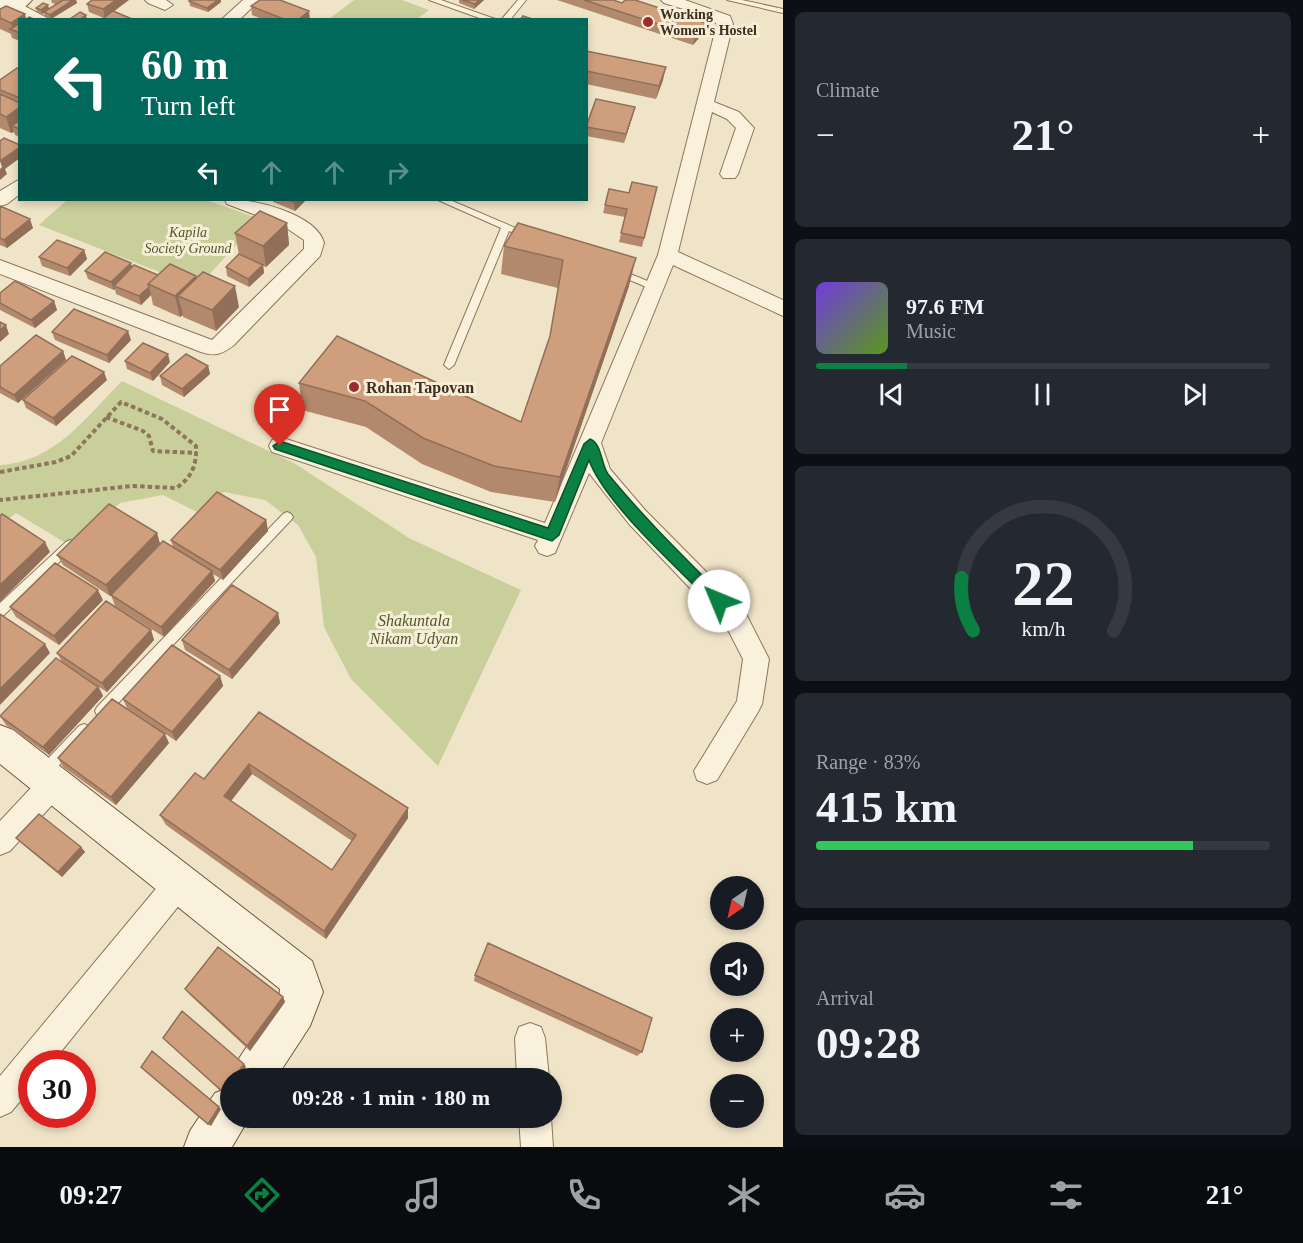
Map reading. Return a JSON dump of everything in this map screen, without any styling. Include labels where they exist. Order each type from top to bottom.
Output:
[{"type":"street","points":[[232,18],[252,0]]},
{"type":"street","points":[[280,446],[550,541],[668,255],[725,24],[724,19],[716,14],[669,0]]},
{"type":"street","points":[[8,5],[38,18]]},
{"type":"street","points":[[705,104],[743,122],[745,128],[729,174]]},
{"type":"street","points":[[0,200],[18,186]]},
{"type":"street","points":[[0,267],[208,347],[216,348],[227,340],[313,251],[314,245],[314,239],[305,229],[236,201]]},
{"type":"street","points":[[668,255],[783,309]]},
{"type":"street","points":[[590,444],[600,473],[637,517],[735,618],[756,659],[749,704],[707,771]]},
{"type":"street","points":[[0,742],[297,976],[302,992],[295,1011],[258,1068]]},
{"type":"street","points":[[0,841],[47,779]]},
{"type":"street","points":[[0,1101],[179,883]]},
{"type":"street","points":[[530,1038],[532,1068]]},
{"type":"street","points":[[206,1147],[220,1126]]},
{"type":"street","points":[[536,1128],[537,1147]]},
{"type":"lane","points":[[433,0],[488,18]]},
{"type":"lane","points":[[507,18],[522,0]]},
{"type":"lane","points":[[731,0],[783,11]]},
{"type":"lane","points":[[445,201],[538,239]]},
{"type":"lane","points":[[449,365],[506,226]]},
{"type":"lane","points":[[601,265],[654,287]]},
{"type":"lane","points":[[47,779],[287,517]]},
{"type":"lane","points":[[0,611],[83,533]]},
{"type":"path","points":[[0,472],[56,462],[71,456],[122,402],[142,407],[179,431],[196,446],[198,458],[190,478],[176,488],[132,486],[0,500]]},
{"type":"path","points":[[106,417],[143,431],[149,436],[153,451],[197,453]]},
{"type":"green space","points":[[354,0],[402,0],[429,10],[418,18],[330,18]]},
{"type":"green space","name":"Kapila Society Ground","points":[[66,201],[209,201],[260,219],[198,287],[39,225]]},
{"type":"green space","name":"Shakuntala Nikam Udyan","points":[[122,381],[294,463],[409,538],[521,590],[438,766],[351,679],[324,627],[316,557],[298,525],[265,500],[224,492],[199,513],[163,495],[120,503],[72,547],[16,513],[0,526],[0,465],[20,462],[53,447],[82,423]]},
{"type":"building","points":[[63,0],[73,0],[50,15],[44,12]]},
{"type":"building","points":[[92,0],[116,0],[103,9],[87,4]]},
{"type":"building","points":[[218,0],[207,8],[189,1]]},
{"type":"building","points":[[260,0],[280,0],[309,11],[300,18],[281,18],[251,6]]},
{"type":"building","points":[[462,0],[479,0],[475,4]]},
{"type":"building","points":[[584,0],[613,0],[622,3],[625,0],[635,0],[706,23],[695,36]]},
{"type":"building","points":[[43,3],[48,5],[41,10],[36,8]]},
{"type":"building","points":[[6,6],[25,14],[11,23],[0,18],[0,9]]},
{"type":"building","points":[[113,11],[130,18],[104,18]]},
{"type":"building","points":[[80,12],[86,15],[82,18],[71,18]]},
{"type":"building","points":[[18,24],[18,32],[10,29]]},
{"type":"building","points":[[588,51],[666,67],[659,86],[588,71]]},
{"type":"building","points":[[18,68],[18,97],[0,90],[0,80]]},
{"type":"building","points":[[0,94],[18,102],[18,108],[6,117],[0,114]]},
{"type":"building","points":[[596,99],[635,107],[626,134],[588,127]]},
{"type":"building","points":[[4,138],[18,144],[18,148],[0,161],[0,141]]},
{"type":"building","points":[[632,182],[657,187],[644,238],[621,233],[627,209],[605,205],[609,189],[629,193]]},
{"type":"building","points":[[0,206],[30,219],[4,240],[0,238]]},
{"type":"building","points":[[260,211],[287,223],[263,246],[235,233]]},
{"type":"building","name":"Rohan Tapovan","points":[[518,223],[636,258],[560,477],[494,466],[423,438],[365,401],[299,383],[337,336],[521,422],[550,336],[563,260],[504,246]]},
{"type":"building","points":[[57,240],[84,250],[67,268],[39,257]]},
{"type":"building","points":[[105,252],[131,263],[111,282],[85,271]]},
{"type":"building","points":[[239,254],[263,265],[248,279],[226,267]]},
{"type":"building","points":[[170,264],[196,276],[175,296],[148,284]]},
{"type":"building","points":[[134,265],[158,275],[139,296],[114,286]]},
{"type":"building","points":[[203,272],[235,286],[212,310],[178,296]]},
{"type":"building","points":[[15,281],[54,301],[31,320],[0,303],[0,293]]},
{"type":"building","points":[[74,309],[128,331],[107,355],[52,332]]},
{"type":"building","points":[[0,322],[6,325],[0,330]]},
{"type":"building","points":[[36,335],[63,351],[14,395],[0,387],[0,366]]},
{"type":"building","points":[[143,343],[168,354],[150,373],[125,361]]},
{"type":"building","points":[[186,354],[208,366],[182,389],[160,376]]},
{"type":"building","points":[[72,356],[104,372],[53,418],[23,400]]},
{"type":"building","points":[[217,492],[266,520],[220,570],[171,540]]},
{"type":"building","points":[[109,504],[157,533],[106,585],[57,555]]},
{"type":"building","points":[[2,514],[45,542],[0,585],[0,516]]},
{"type":"building","points":[[163,541],[212,571],[161,627],[111,595]]},
{"type":"building","points":[[55,563],[98,590],[54,636],[10,607]]},
{"type":"building","points":[[232,585],[278,613],[229,670],[182,640]]},
{"type":"building","points":[[106,601],[151,630],[102,683],[57,653]]},
{"type":"building","points":[[0,614],[45,644],[0,689]]},
{"type":"building","points":[[172,645],[220,676],[172,732],[123,699]]},
{"type":"building","points":[[56,658],[98,687],[43,747],[0,716]]},
{"type":"building","points":[[112,699],[165,734],[111,797],[58,758]]},
{"type":"building","points":[[259,712],[408,808],[324,931],[160,815],[195,773],[204,779]],"holes":[[[249,764],[356,835],[332,870],[224,796]]]},
{"type":"building","points":[[39,814],[81,847],[58,872],[16,838]]},
{"type":"building","points":[[488,943],[652,1018],[642,1052],[475,975]]},
{"type":"building","points":[[218,947],[283,997],[247,1046],[185,989]]},
{"type":"building","points":[[182,1011],[244,1064],[241,1068],[220,1068],[220,1089],[163,1038]]},
{"type":"building","points":[[152,1051],[219,1107],[208,1124],[141,1067]]},
{"type":"place","name":"Working Women's Hostel","points":[[648,22]]},
{"type":"place","name":"Rohan Tapovan","points":[[354,387]]},
{"type":"route","points":[[280,446],[552,535],[590,444],[600,473],[637,517],[719,601]]}]
